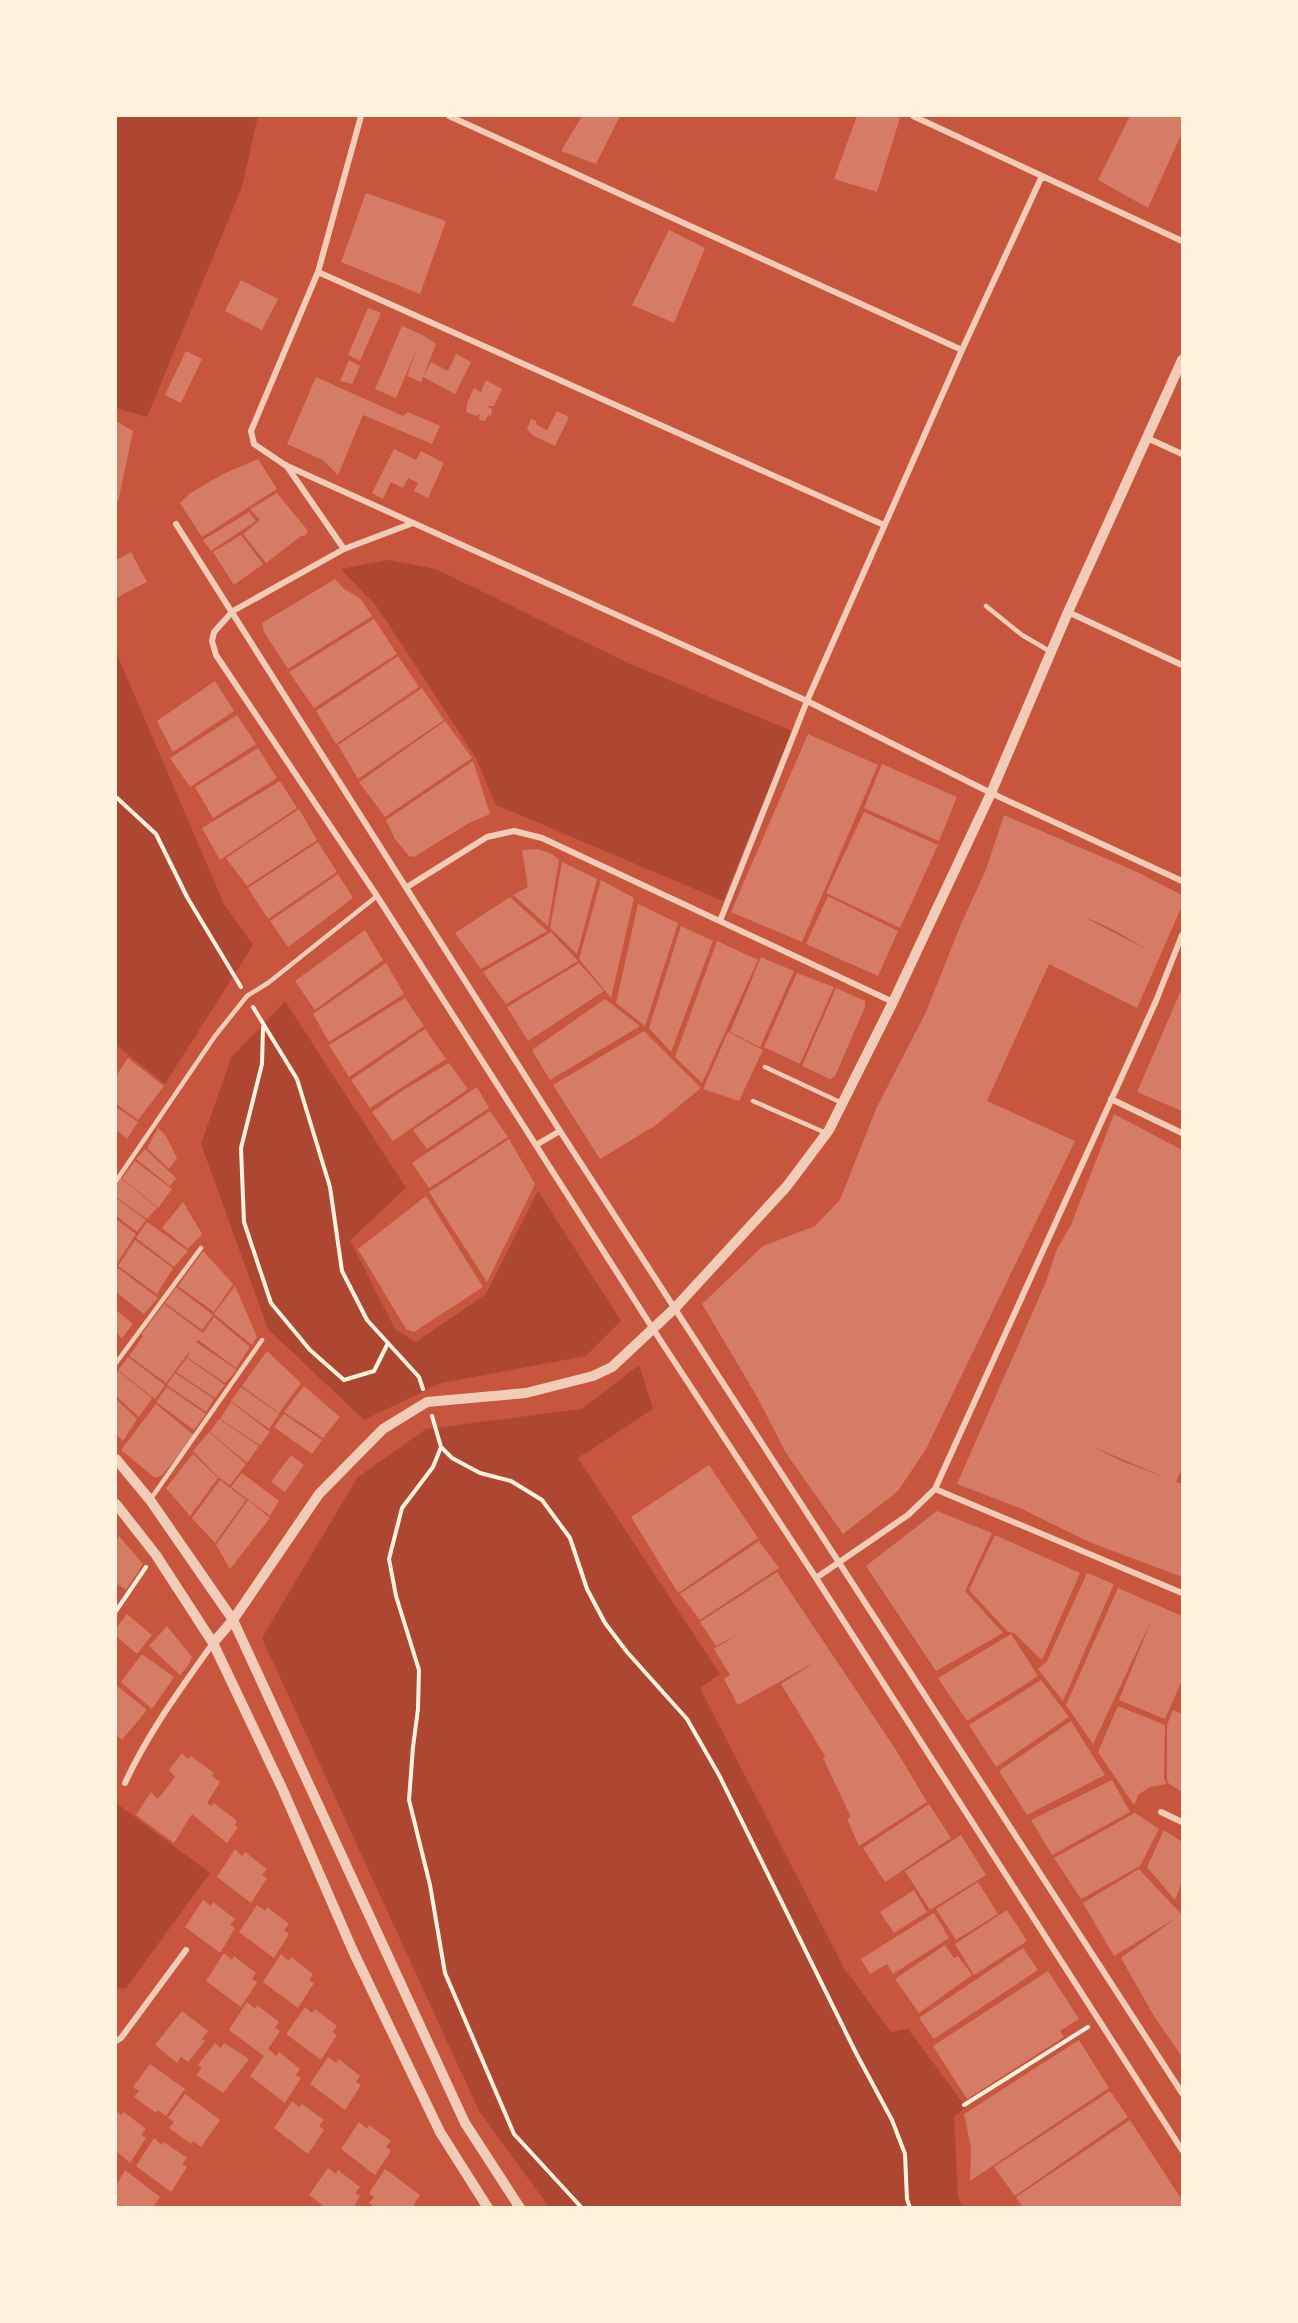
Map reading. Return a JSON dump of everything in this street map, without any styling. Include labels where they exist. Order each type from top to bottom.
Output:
[{"type":"street","points":[[361,116],[318,272],[251,430],[254,444],[285,465],[807,700],[991,793],[1182,881]]},
{"type":"street","points":[[449,116],[962,350]]},
{"type":"street","points":[[913,116],[1182,241]]},
{"type":"street","points":[[720,921],[807,700],[1042,176]]},
{"type":"street","points":[[318,272],[884,525]]},
{"type":"street","points":[[125,1783],[141,1748],[156,1725],[213,1644],[233,1620],[319,1494],[383,1429],[428,1402],[526,1393],[592,1376],[612,1367],[675,1308],[787,1186],[826,1133],[893,1002],[991,793],[1068,612],[1182,360]]},
{"type":"street","points":[[1147,438],[1182,454]]},
{"type":"street","points":[[285,465],[344,549]]},
{"type":"street","points":[[413,523],[344,549],[233,611],[214,632],[212,640],[216,655],[377,896],[1182,2150]]},
{"type":"street","points":[[176,524],[561,1131],[1182,2093]]},
{"type":"street","points":[[1068,612],[1182,665]]},
{"type":"street","points":[[407,887],[487,837],[514,831],[542,838],[893,1002]]},
{"type":"street","points":[[816,1578],[908,1515],[935,1489],[1156,1001],[1182,935]]},
{"type":"street","points":[[1111,1099],[1182,1133]]},
{"type":"street","points":[[536,1145],[561,1131]]},
{"type":"street","points":[[116,1460],[150,1500],[233,1620],[465,2123],[520,2208]]},
{"type":"street","points":[[935,1489],[1182,1593]]},
{"type":"street","points":[[116,1504],[156,1555],[213,1644],[282,1788],[353,1951],[440,2132],[488,2208]]},
{"type":"street","points":[[1161,1812],[1182,1822]]},
{"type":"street","points":[[116,2041],[121,2038],[186,1950]]},
{"type":"lane","points":[[986,606],[1022,634],[1051,652]]},
{"type":"lane","points":[[116,1181],[215,1036],[247,996],[268,983],[377,896]]},
{"type":"lane","points":[[765,1067],[842,1103]]},
{"type":"lane","points":[[753,1101],[826,1133]]},
{"type":"lane","points":[[116,1364],[201,1248]]},
{"type":"lane","points":[[150,1500],[262,1340]]},
{"type":"path","points":[[116,797],[156,834],[192,907],[297,1079],[330,1187],[342,1271],[367,1320],[419,1377],[441,1447],[452,1458],[480,1473],[511,1481],[542,1500],[570,1538],[587,1589],[605,1623],[627,1652],[687,1719],[724,1786],[856,2053],[892,2120],[905,2154],[907,2199],[910,2208]]},
{"type":"path","points":[[264,1026],[262,1064],[241,1148],[244,1222],[271,1303],[310,1350],[344,1380],[374,1371],[388,1343]]},
{"type":"path","points":[[441,1447],[433,1467],[402,1508],[389,1559],[396,1596],[419,1671],[418,1709],[409,1800],[430,1885],[445,1973],[486,2064],[514,2134],[582,2208]]},
{"type":"path","points":[[116,1611],[148,1564]]},
{"type":"path","points":[[964,2105],[1100,2020]]},
{"type":"shaded area","points":[[116,116],[258,116],[242,187],[147,417],[116,408]]},
{"type":"shaded area","points":[[388,560],[436,569],[628,663],[792,731],[723,901],[496,805],[476,758],[378,608],[341,569]]},
{"type":"shaded area","points":[[116,652],[224,904],[253,945],[165,1084],[116,1045]]},
{"type":"shaded area","points":[[285,1001],[406,1188],[350,1240],[395,1329],[416,1342],[486,1294],[538,1191],[621,1321],[586,1356],[441,1383],[364,1420],[268,1329],[201,1144],[231,1058]]},
{"type":"shaded area","points":[[639,1365],[653,1409],[578,1458],[720,1674],[700,1688],[844,1968],[891,2032],[908,2029],[966,2107],[954,2117],[958,2196],[962,2207],[549,2207],[479,2111],[262,1638],[357,1478],[426,1429],[582,1409]]},
{"type":"shaded area","points":[[116,1803],[210,1873],[126,1988],[116,1988]]},
{"type":"building","points":[[582,116],[620,116],[596,164],[561,151]]},
{"type":"building","points":[[857,116],[900,118],[877,192],[834,179]]},
{"type":"building","points":[[1130,116],[1182,116],[1182,133],[1148,208],[1098,180]]},
{"type":"building","points":[[366,193],[446,221],[420,294],[341,262]]},
{"type":"building","points":[[669,230],[705,248],[674,323],[632,305]]},
{"type":"building","points":[[241,280],[278,299],[262,330],[225,311]]},
{"type":"building","points":[[368,308],[381,313],[360,361],[348,355]]},
{"type":"building","points":[[402,326],[423,335],[436,344],[421,382],[407,376],[418,346],[396,398],[375,389]]},
{"type":"building","points":[[186,351],[202,359],[181,403],[165,395]]},
{"type":"building","points":[[456,354],[471,362],[455,394],[423,377],[431,362],[448,371]]},
{"type":"building","points":[[349,360],[360,366],[352,384],[340,381]]},
{"type":"building","points":[[316,377],[403,416],[408,412],[440,426],[432,444],[363,415],[338,475],[323,460],[287,444]]},
{"type":"building","points":[[486,380],[502,389],[494,406],[487,406],[492,409],[491,416],[488,415],[485,421],[479,420],[480,414],[477,416],[466,412],[467,403],[474,388],[481,392]]},
{"type":"building","points":[[557,411],[569,417],[555,446],[532,435],[527,429],[531,419],[547,430]]},
{"type":"building","points":[[116,421],[133,431],[118,502],[116,502]]},
{"type":"building","points":[[394,449],[416,460],[421,451],[444,463],[428,498],[414,491],[418,483],[408,478],[403,488],[391,482],[383,499],[372,493]]},
{"type":"building","points":[[258,459],[277,489],[202,537],[180,503],[189,494],[223,474]]},
{"type":"building","points":[[277,493],[308,531],[306,535],[301,536],[266,563],[243,534],[260,520],[250,509]]},
{"type":"building","points":[[249,512],[256,521],[211,551],[203,540]]},
{"type":"building","points":[[241,535],[263,564],[234,585],[213,552]]},
{"type":"building","points":[[131,552],[147,582],[116,598],[116,560]]},
{"type":"building","points":[[335,579],[344,589],[360,598],[372,616],[288,669],[264,632],[262,623]]},
{"type":"building","points":[[374,619],[397,654],[314,708],[289,672]]},
{"type":"building","points":[[398,656],[419,687],[336,744],[316,711]]},
{"type":"building","points":[[215,681],[234,711],[173,752],[157,721]]},
{"type":"building","points":[[422,688],[444,720],[358,779],[338,745]]},
{"type":"building","points":[[237,715],[256,744],[190,787],[170,758]]},
{"type":"building","points":[[445,721],[472,758],[385,817],[359,782]]},
{"type":"building","points":[[808,734],[878,765],[802,942],[731,912]]},
{"type":"building","points":[[258,748],[277,778],[213,818],[195,787]]},
{"type":"building","points":[[473,761],[490,814],[469,823],[414,857],[409,856],[395,839],[386,820]]},
{"type":"building","points":[[882,764],[957,797],[939,841],[864,808]]},
{"type":"building","points":[[280,781],[297,808],[220,860],[202,828]]},
{"type":"building","points":[[299,809],[317,840],[247,886],[226,858]]},
{"type":"building","points":[[864,812],[938,845],[900,928],[826,893]]},
{"type":"building","points":[[1004,815],[1135,871],[1182,895],[1182,906],[1137,1008],[1049,964],[987,1101],[1075,1141],[926,1449],[898,1491],[843,1534],[786,1453],[756,1395],[702,1304],[763,1246],[815,1226],[840,1200],[876,1109],[926,1012],[961,924],[985,872]],"holes":[[[1082,916],[1110,928],[1145,948]]]},
{"type":"building","points":[[318,842],[337,872],[268,919],[248,888]]},
{"type":"building","points":[[538,849],[552,854],[559,860],[548,926],[513,895],[528,887],[522,850]]},
{"type":"building","points":[[562,862],[597,879],[577,954],[550,928]]},
{"type":"building","points":[[338,874],[353,898],[288,947],[270,921]]},
{"type":"building","points":[[601,880],[634,898],[611,998],[579,959]]},
{"type":"building","points":[[828,896],[898,931],[878,976],[806,944]]},
{"type":"building","points":[[510,897],[547,931],[481,969],[455,933]]},
{"type":"building","points":[[638,904],[678,923],[645,1026],[616,1003]]},
{"type":"building","points":[[681,926],[713,941],[671,1052],[649,1028]]},
{"type":"building","points":[[365,930],[383,960],[315,1010],[295,981]]},
{"type":"building","points":[[551,932],[578,961],[506,1004],[483,972]]},
{"type":"building","points":[[717,941],[758,960],[702,1083],[675,1057]]},
{"type":"building","points":[[761,957],[794,971],[760,1047],[730,1032]]},
{"type":"building","points":[[386,963],[404,994],[329,1042],[313,1014]]},
{"type":"building","points":[[579,963],[604,991],[528,1041],[507,1007]]},
{"type":"building","points":[[797,973],[834,987],[800,1064],[764,1047]]},
{"type":"building","points":[[836,988],[865,1001],[865,1007],[835,1076],[830,1079],[802,1066]]},
{"type":"building","points":[[1182,988],[1182,1111],[1137,1092]]},
{"type":"building","points":[[405,998],[424,1026],[349,1077],[329,1045]]},
{"type":"building","points":[[605,999],[640,1026],[550,1080],[532,1050]]},
{"type":"building","points":[[425,1029],[446,1059],[370,1108],[351,1080]]},
{"type":"building","points":[[644,1031],[701,1088],[656,1125],[600,1159],[553,1085]]},
{"type":"building","points":[[728,1032],[763,1050],[739,1101],[703,1089]]},
{"type":"building","points":[[128,1058],[164,1086],[138,1120],[116,1104],[116,1076]]},
{"type":"building","points":[[449,1063],[468,1089],[393,1141],[372,1112],[403,1090]]},
{"type":"building","points":[[477,1087],[489,1108],[427,1149],[413,1130]]},
{"type":"building","points":[[116,1107],[138,1122],[127,1139],[116,1130]]},
{"type":"building","points":[[490,1111],[508,1137],[429,1188],[412,1163]]},
{"type":"building","points":[[1114,1114],[1182,1150],[1182,1467],[1176,1482],[1182,1484],[1182,1577],[1089,1542],[1022,1509],[957,1484],[1045,1284],[1057,1249],[1071,1225]],"holes":[[[1089,1445],[1164,1477],[1124,1462]]]},
{"type":"building","points":[[158,1128],[166,1136],[177,1158],[169,1169],[147,1148]]},
{"type":"building","points":[[509,1139],[535,1184],[487,1282],[429,1192]]},
{"type":"building","points":[[145,1149],[176,1178],[170,1186],[136,1159]]},
{"type":"building","points":[[135,1161],[172,1189],[158,1208],[122,1178]]},
{"type":"building","points":[[121,1178],[157,1208],[147,1219],[116,1197],[116,1187]]},
{"type":"building","points":[[426,1196],[483,1287],[414,1332],[406,1329],[358,1249]]},
{"type":"building","points":[[116,1198],[146,1220],[137,1232],[116,1216]]},
{"type":"building","points":[[183,1202],[202,1234],[188,1249],[162,1228]]},
{"type":"building","points":[[116,1219],[136,1234],[116,1265]]},
{"type":"building","points":[[147,1222],[188,1251],[174,1267],[136,1238]]},
{"type":"building","points":[[135,1240],[173,1268],[157,1294],[118,1266]]},
{"type":"building","points":[[203,1251],[233,1284],[214,1312],[178,1286]]},
{"type":"building","points":[[118,1268],[158,1298],[144,1314],[116,1292]]},
{"type":"building","points":[[235,1286],[257,1337],[252,1345],[214,1314]]},
{"type":"building","points":[[176,1287],[213,1315],[202,1330],[165,1303]]},
{"type":"building","points":[[164,1304],[203,1333],[214,1317],[250,1347],[236,1368],[198,1340],[196,1342],[237,1370],[225,1383],[187,1357],[191,1349],[166,1383],[129,1356]]},
{"type":"building","points":[[116,1310],[133,1324],[122,1338],[116,1333]]},
{"type":"building","points":[[267,1351],[301,1383],[279,1413],[242,1386]]},
{"type":"building","points":[[128,1357],[165,1385],[155,1399],[118,1370]]},
{"type":"building","points":[[187,1358],[225,1385],[215,1398],[176,1372]]},
{"type":"building","points":[[118,1371],[152,1398],[139,1417],[116,1396]]},
{"type":"building","points":[[175,1373],[214,1399],[206,1412],[167,1385]]},
{"type":"building","points":[[304,1386],[340,1417],[323,1438],[284,1412]]},
{"type":"building","points":[[167,1387],[206,1414],[194,1430],[156,1402]]},
{"type":"building","points":[[241,1387],[279,1414],[269,1429],[231,1401]]},
{"type":"building","points":[[116,1399],[137,1419],[123,1441],[116,1434]]},
{"type":"building","points":[[231,1402],[270,1432],[260,1445],[220,1419]]},
{"type":"building","points":[[156,1404],[195,1436],[162,1475],[155,1478],[121,1450]]},
{"type":"building","points":[[284,1414],[322,1440],[312,1454],[274,1427]]},
{"type":"building","points":[[219,1419],[259,1446],[247,1463],[210,1432]]},
{"type":"building","points":[[209,1432],[246,1464],[230,1485],[219,1478],[193,1451]]},
{"type":"building","points":[[193,1454],[218,1478],[190,1516],[166,1488]]},
{"type":"building","points":[[291,1455],[304,1465],[285,1492],[271,1482]]},
{"type":"building","points":[[709,1465],[758,1538],[678,1593],[631,1517]]},
{"type":"building","points":[[242,1473],[279,1501],[270,1516],[231,1487]]},
{"type":"building","points":[[220,1480],[246,1500],[215,1543],[192,1518]]},
{"type":"building","points":[[248,1500],[270,1518],[230,1569],[216,1545]]},
{"type":"building","points":[[937,1511],[992,1533],[965,1591],[1003,1633],[936,1671],[866,1566]]},
{"type":"building","points":[[995,1535],[1080,1573],[1042,1660],[1014,1633],[1008,1632],[969,1590]]},
{"type":"building","points":[[119,1536],[143,1564],[126,1590],[116,1583],[116,1541]]},
{"type":"building","points":[[759,1541],[779,1568],[700,1620],[680,1594]]},
{"type":"building","points":[[777,1572],[896,1750],[927,1802],[859,1846],[847,1819],[851,1817],[823,1758],[825,1756],[781,1684],[815,1662],[738,1705],[724,1679],[730,1675],[714,1649],[737,1635],[716,1646],[700,1622]]},
{"type":"building","points":[[1087,1573],[1114,1584],[1063,1701],[1038,1669],[1047,1661]]},
{"type":"building","points":[[1118,1588],[1182,1616],[1182,1680],[1165,1719],[1119,1700],[1152,1619],[1093,1744],[1066,1705]]},
{"type":"building","points":[[127,1614],[152,1635],[137,1654],[116,1636],[116,1628]]},
{"type":"building","points":[[167,1626],[192,1657],[180,1675],[149,1646]]},
{"type":"building","points":[[1011,1634],[1038,1676],[967,1721],[938,1678]]},
{"type":"building","points":[[142,1654],[174,1677],[152,1709],[121,1682]]},
{"type":"building","points":[[1041,1680],[1069,1717],[996,1767],[969,1725]]},
{"type":"building","points":[[116,1685],[147,1710],[122,1740],[116,1735]]},
{"type":"building","points":[[1118,1706],[1165,1725],[1164,1779],[1167,1784],[1150,1787],[1139,1794],[1134,1805],[1098,1752]]},
{"type":"building","points":[[1173,1710],[1182,1714],[1182,1792],[1169,1784],[1167,1779],[1167,1725]]},
{"type":"building","points":[[1071,1721],[1105,1775],[1027,1815],[999,1771]]},
{"type":"building","points":[[182,1753],[188,1759],[191,1756],[214,1773],[212,1776],[220,1782],[207,1803],[211,1806],[214,1803],[237,1821],[235,1825],[238,1827],[227,1843],[192,1814],[174,1843],[136,1815],[151,1792],[158,1799],[175,1777],[169,1770]]},
{"type":"building","points":[[1112,1780],[1130,1812],[1052,1855],[1031,1820]]},
{"type":"building","points":[[929,1804],[951,1838],[885,1882],[863,1848]]},
{"type":"building","points":[[1135,1813],[1159,1829],[1140,1866],[1081,1899],[1054,1858]]},
{"type":"building","points":[[1164,1830],[1182,1842],[1182,1881],[1175,1900],[1147,1867]]},
{"type":"building","points":[[961,1835],[986,1875],[930,1910],[905,1871]]},
{"type":"building","points":[[235,1849],[242,1856],[245,1852],[267,1869],[262,1875],[267,1878],[251,1903],[217,1877]]},
{"type":"building","points":[[1139,1869],[1182,1915],[1182,2057],[1154,2016],[1121,1958],[1176,1918],[1114,1956],[1083,1903]]},
{"type":"building","points":[[978,1882],[998,1914],[956,1940],[936,1909]]},
{"type":"building","points":[[914,1890],[927,1912],[894,1933],[880,1912]]},
{"type":"building","points":[[203,1900],[211,1906],[213,1902],[235,1919],[230,1925],[235,1928],[220,1953],[185,1927]]},
{"type":"building","points":[[257,1905],[265,1911],[267,1907],[289,1924],[284,1930],[289,1934],[274,1958],[239,1932]]},
{"type":"building","points":[[1007,1910],[1027,1941],[974,1975],[955,1944]]},
{"type":"building","points":[[934,1913],[949,1938],[893,1974],[887,1964],[870,1974],[861,1959]]},
{"type":"building","points":[[945,1945],[954,1958],[958,1956],[972,1975],[919,2013],[895,1979]]},
{"type":"building","points":[[1023,1948],[1038,1970],[934,2039],[919,2018]]},
{"type":"building","points":[[224,1953],[232,1960],[234,1956],[256,1973],[252,1979],[257,1982],[241,2007],[206,1981]]},
{"type":"building","points":[[281,1954],[289,1961],[291,1957],[313,1974],[309,1980],[314,1983],[298,2008],[263,1982]]},
{"type":"building","points":[[1048,1971],[1079,2019],[1060,2031],[1064,2037],[967,2099],[933,2046]]},
{"type":"building","points":[[247,2002],[255,2009],[257,2005],[279,2022],[275,2028],[280,2031],[268,2049],[276,2056],[279,2052],[300,2069],[296,2075],[301,2078],[285,2103],[250,2076],[264,2056],[229,2030]]},
{"type":"building","points":[[305,2007],[312,2013],[315,2009],[337,2026],[332,2032],[337,2035],[321,2060],[286,2034]]},
{"type":"building","points":[[182,2011],[208,2031],[202,2039],[205,2041],[188,2062],[181,2057],[177,2063],[155,2045]]},
{"type":"building","points":[[1079,2040],[1109,2088],[970,2181],[971,2147],[964,2114]]},
{"type":"building","points":[[215,2043],[221,2048],[224,2043],[249,2059],[223,2093],[196,2075],[202,2068],[198,2065]]},
{"type":"building","points":[[328,2057],[336,2063],[339,2059],[360,2076],[356,2082],[361,2085],[345,2110],[310,2084]]},
{"type":"building","points":[[150,2064],[185,2089],[166,2116],[158,2110],[156,2113],[134,2097],[139,2091],[133,2087]]},
{"type":"building","points":[[1110,2091],[1128,2117],[1015,2196],[994,2167]]},
{"type":"building","points":[[185,2094],[220,2120],[201,2147],[193,2141],[191,2144],[169,2128],[174,2122],[168,2118]]},
{"type":"building","points":[[292,2101],[299,2107],[302,2104],[324,2120],[319,2126],[324,2130],[308,2154],[274,2128]]},
{"type":"building","points":[[116,2110],[121,2115],[124,2112],[146,2129],[141,2135],[146,2138],[130,2163],[116,2151]]},
{"type":"building","points":[[1130,2120],[1182,2200],[1182,2208],[1023,2208],[1016,2197]]},
{"type":"building","points":[[359,2122],[367,2129],[369,2125],[391,2141],[386,2147],[391,2151],[375,2175],[341,2149]]},
{"type":"building","points":[[154,2138],[162,2145],[164,2142],[187,2158],[182,2164],[187,2167],[171,2192],[136,2166]]},
{"type":"building","points":[[328,2168],[336,2174],[338,2170],[360,2187],[355,2193],[360,2196],[353,2208],[326,2208],[309,2195]]},
{"type":"building","points":[[385,2169],[420,2195],[412,2208],[376,2208],[369,2203],[374,2197],[369,2193]]},
{"type":"building","points":[[125,2170],[160,2197],[153,2208],[116,2208],[116,2186]]}]
